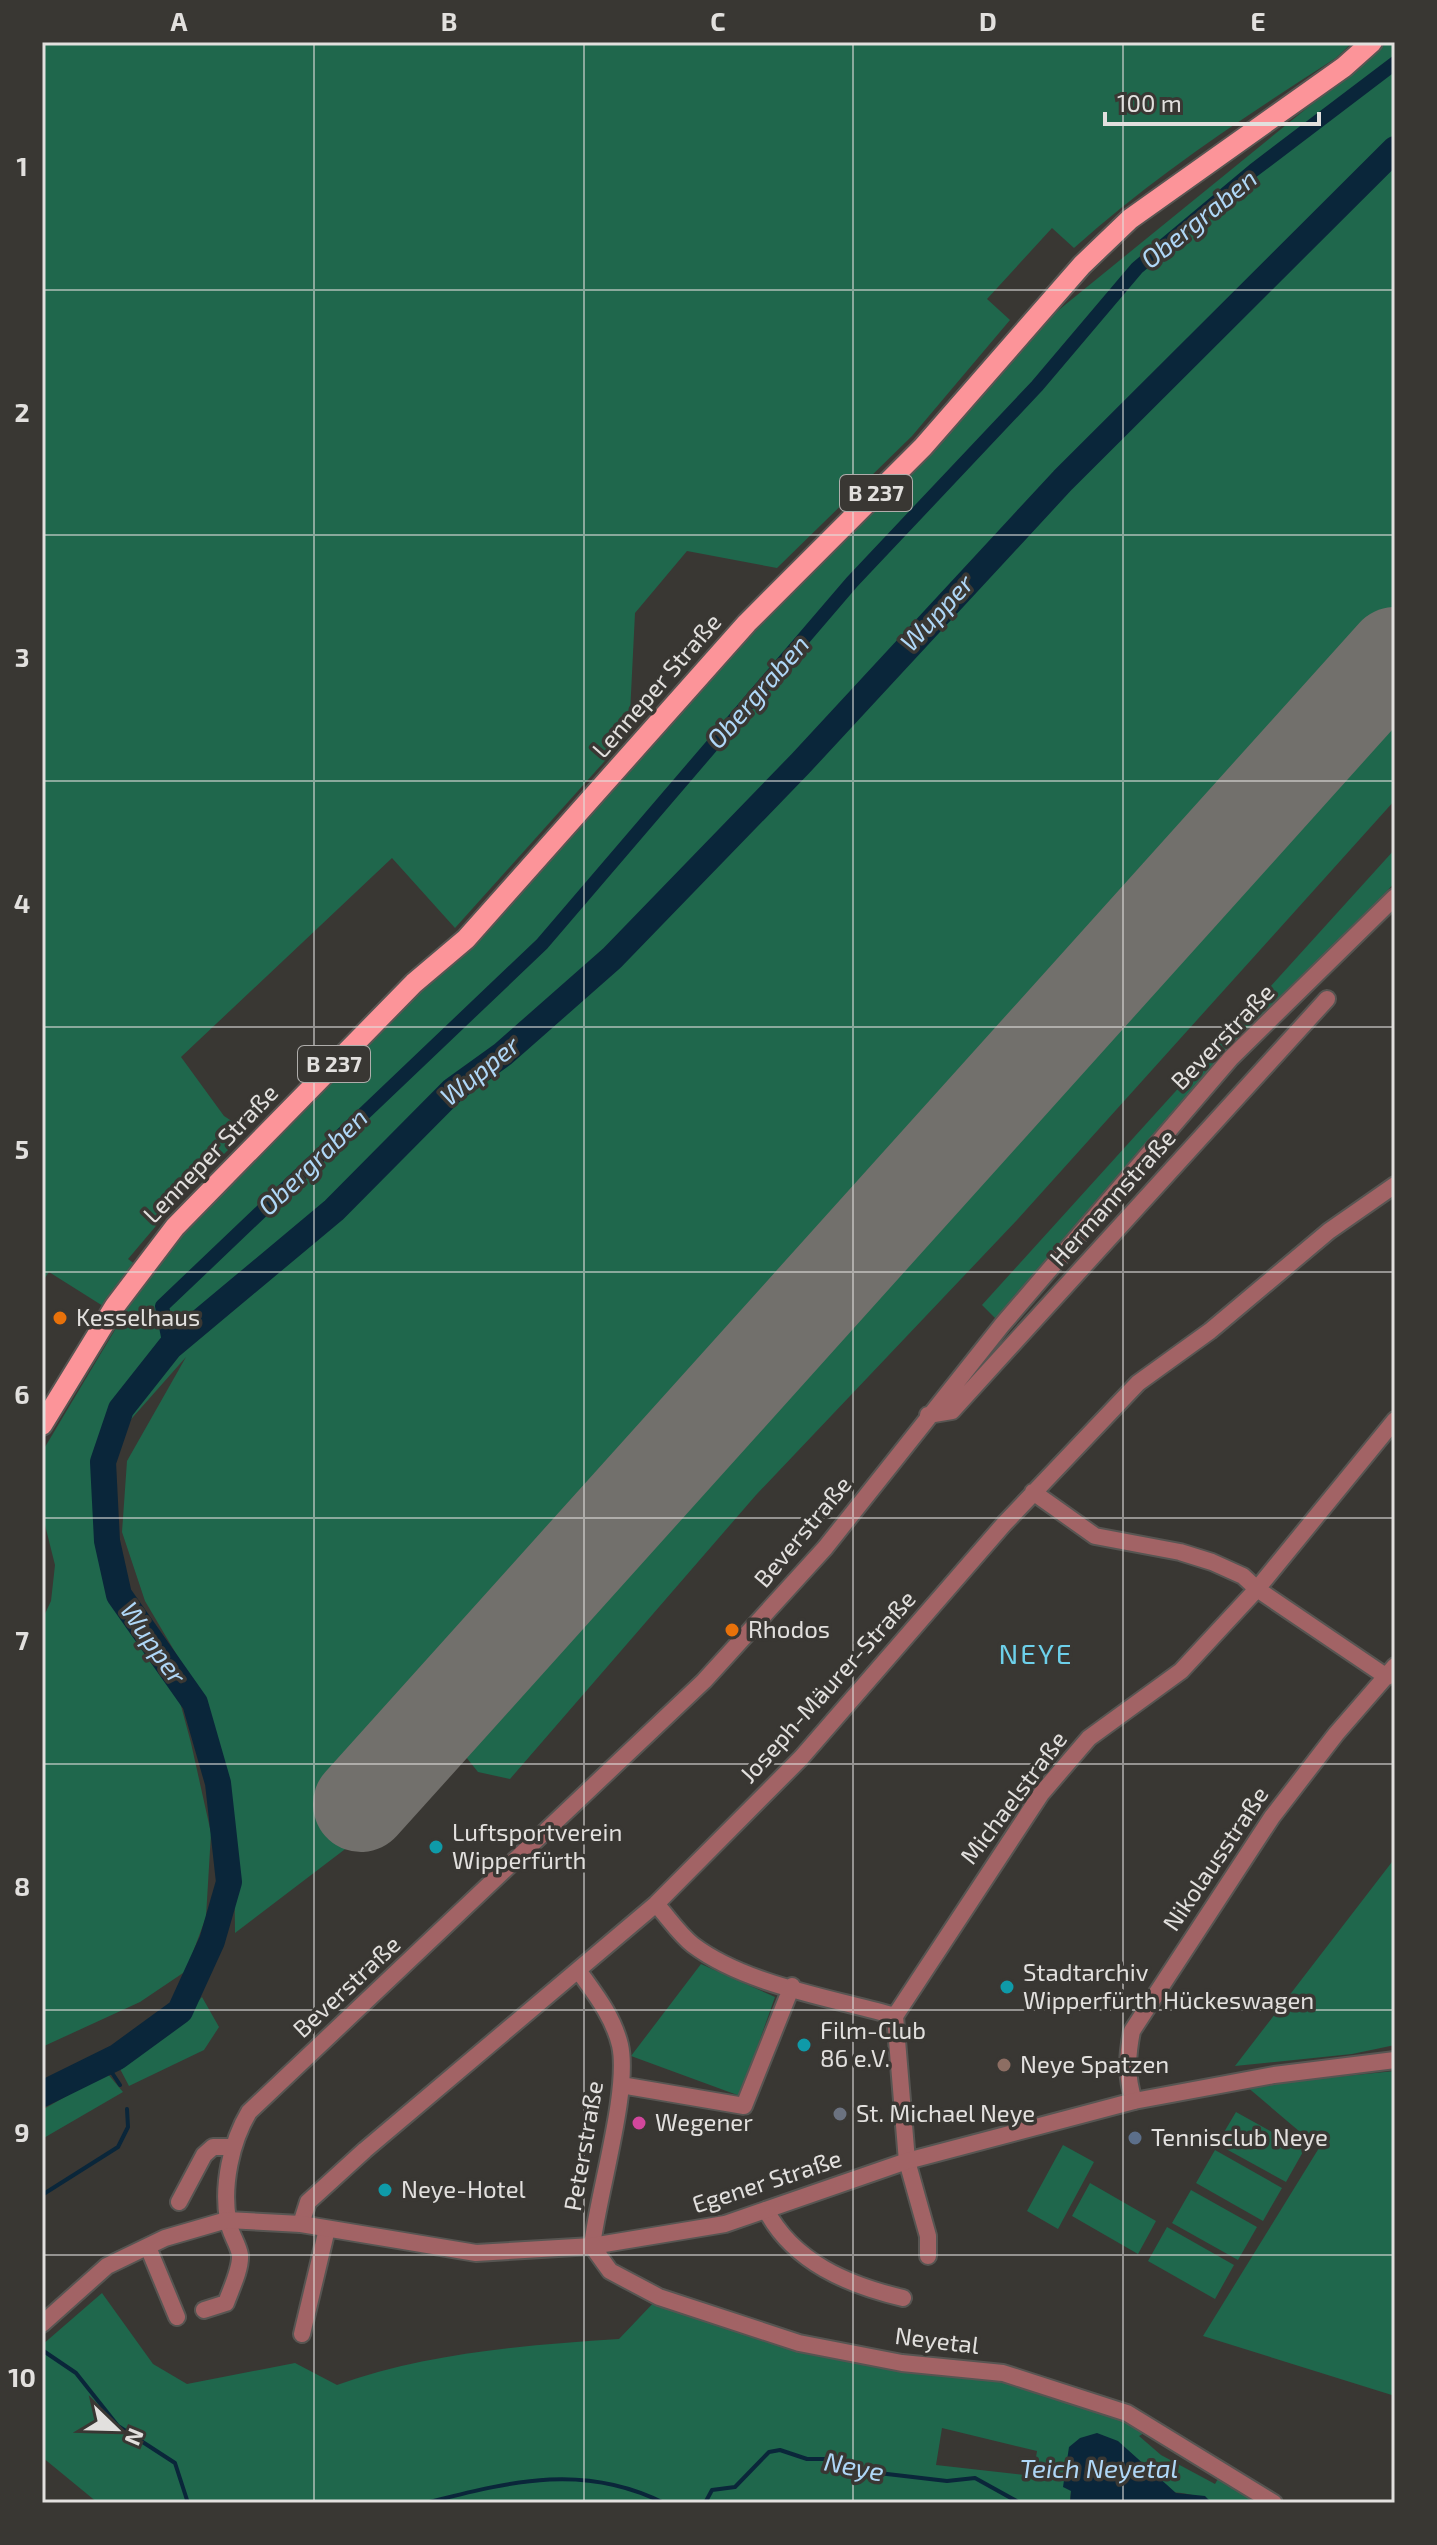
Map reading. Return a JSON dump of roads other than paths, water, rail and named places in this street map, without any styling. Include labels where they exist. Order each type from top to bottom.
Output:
[{"type":"main road","name":"Lenneper Straße","points":[[42,1425],[115,1306],[175,1227],[414,983],[466,939],[747,623],[923,447],[1054,294],[1130,219],[1344,67],[1372,42]]},
{"type":"street","name":"Beverstraße","points":[[227,2220],[233,2147],[249,2112],[704,1681],[825,1548],[928,1415],[1231,1058],[1395,897]]},
{"type":"street","name":"Hermannstraße","points":[[928,1415],[952,1411],[1327,999]]},
{"type":"street","name":"Joseph-Mäurer-Straße","points":[[301,2224],[308,2202],[656,1904],[801,1758],[1033,1492],[1138,1383],[1210,1331],[1329,1231],[1395,1185]]},
{"type":"street","name":"Michaelstraße","points":[[895,2016],[1041,1794],[1089,1738],[1181,1671],[1257,1589],[1395,1420]]},
{"type":"street","points":[[1033,1492],[1095,1536],[1212,1562],[1243,1576],[1257,1589],[1391,1672]]},
{"type":"street","name":"Nikolausstraße","points":[[1134,2101],[1127,2080],[1126,2059],[1132,2031],[1272,1817],[1336,1734],[1391,1672]]},
{"type":"street","points":[[656,1904],[691,1944],[720,1962],[895,2016],[907,2161],[928,2236],[928,2256]]},
{"type":"street","name":"Peterstraße","points":[[578,1970],[606,2008],[620,2046],[621,2085],[592,2246]]},
{"type":"street","points":[[621,2085],[744,2106],[792,1986]]},
{"type":"street","name":"Egener Straße","points":[[43,2323],[107,2266],[148,2247],[227,2220],[301,2224],[476,2253],[592,2246],[725,2224],[907,2161],[1134,2101],[1274,2075],[1395,2060]]},
{"type":"street","points":[[179,2202],[204,2155],[213,2147],[233,2147]]},
{"type":"street","points":[[766,2210],[776,2230],[805,2259],[871,2290],[903,2298]]},
{"type":"street","points":[[204,2310],[226,2303],[239,2263],[240,2254],[227,2220]]},
{"type":"street","points":[[302,2334],[327,2229]]},
{"type":"street","name":"Neyetal","points":[[592,2246],[610,2271],[659,2297],[799,2343],[902,2363],[1003,2373],[1127,2413],[1274,2503]]},
{"type":"street","points":[[148,2247],[177,2317]]},
{"type":"water","name":"Teich Neyetal","points":[[1097,2433],[1118,2441],[1176,2493],[1205,2496],[1212,2503],[1070,2503],[1071,2491],[1063,2487],[1069,2447],[1080,2438]]},
{"type":"waterway","name":"Obergraben","points":[[170,1347],[162,1306],[542,944],[852,582],[1037,386],[1137,268],[1254,170],[1395,63]]},
{"type":"waterway","name":"Wupper","points":[[42,2094],[117,2057],[180,2011],[212,1941],[229,1882],[218,1783],[195,1703],[119,1595],[107,1541],[103,1462],[121,1409],[170,1347],[334,1210],[453,1090],[503,1054],[612,958],[800,764],[1063,480],[1395,149]]},
{"type":"waterway","name":"Neye","points":[[105,2062],[120,2085]]},
{"type":"waterway","name":"Neye","points":[[42,2195],[118,2147],[128,2127],[127,2109]]},
{"type":"waterway","name":"Neye","points":[[42,2350],[76,2373],[118,2426],[175,2463],[188,2503]]},
{"type":"waterway","name":"Neye","points":[[705,2503],[712,2490],[735,2487],[769,2452],[780,2450],[807,2459],[840,2459],[870,2472],[947,2481],[975,2478],[1020,2503]]},
{"type":"waterway","name":"Neye","points":[[425,2503],[516,2483],[575,2479],[634,2490],[664,2503]]},
{"type":"place","name":"Kesselhaus","points":[[60,1318]]},
{"type":"place","name":"Rhodos","points":[[732,1630]]},
{"type":"place","name":"Luftsportverein Wipperfürth","points":[[436,1847]]},
{"type":"place","name":"Stadtarchiv Wipperfürth Hückeswagen","points":[[1007,1987]]},
{"type":"place","name":"Film-Club 86 e.V.","points":[[804,2045]]},
{"type":"place","name":"Neye Spatzen","points":[[1004,2065]]},
{"type":"place","name":"St. Michael Neye","points":[[840,2114]]},
{"type":"place","name":"Wegener","points":[[639,2123]]},
{"type":"place","name":"Tennisclub Neye","points":[[1135,2138]]},
{"type":"place","name":"Neye-Hotel","points":[[385,2190]]},
{"type":"district","name":"NEYE","points":[[1036,1654]]}]
